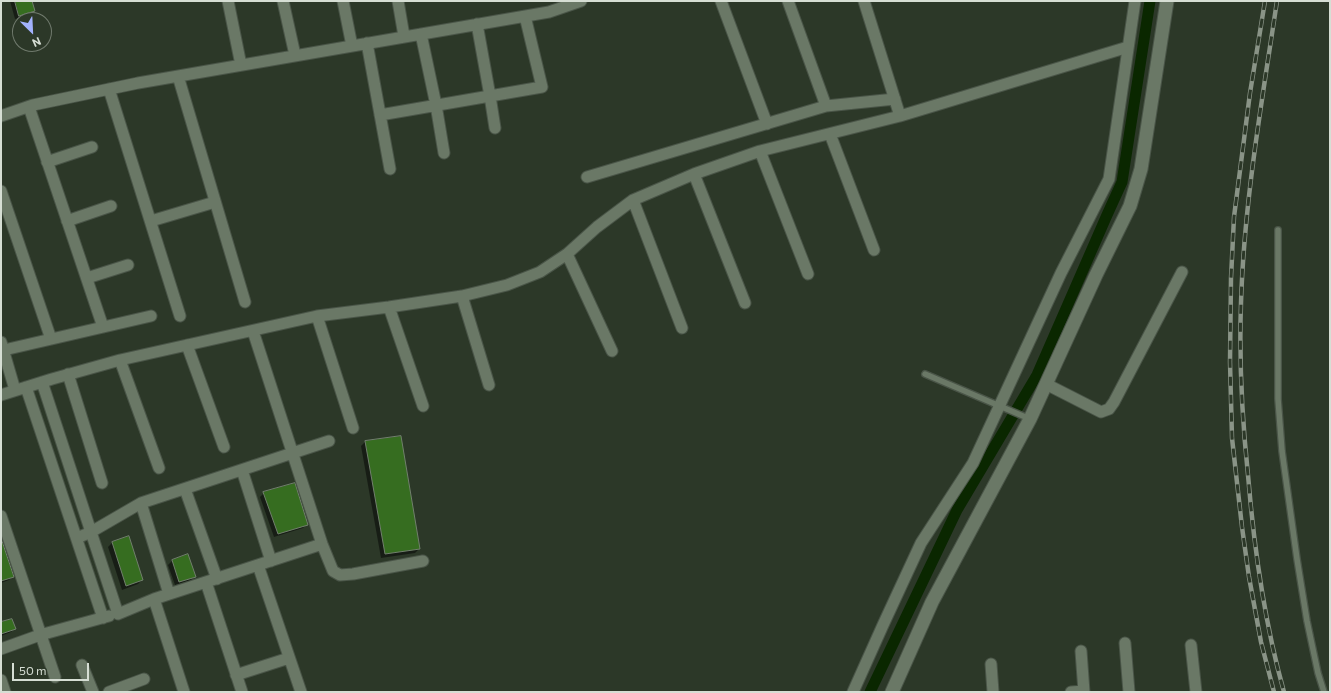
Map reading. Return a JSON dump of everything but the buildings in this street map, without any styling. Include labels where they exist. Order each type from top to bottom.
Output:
[{"type":"street","points":[[228,1],[241,65]]},
{"type":"street","points":[[283,1],[295,55]]},
{"type":"street","points":[[343,1],[352,46]]},
{"type":"street","points":[[398,1],[404,36]]},
{"type":"street","points":[[1,116],[29,107],[109,89],[295,55],[549,12],[581,1]]},
{"type":"street","points":[[721,1],[767,124]]},
{"type":"street","points":[[788,1],[826,106]]},
{"type":"street","points":[[864,1],[897,107]]},
{"type":"street","points":[[853,692],[921,543],[973,463],[1061,273],[1109,179],[1135,1]]},
{"type":"street","points":[[892,692],[932,602],[1046,384],[1096,275],[1130,206],[1141,169],[1167,1]]},
{"type":"street","points":[[380,115],[542,87],[525,16]]},
{"type":"street","points":[[477,24],[495,128]]},
{"type":"street","points":[[421,34],[436,105],[444,153]]},
{"type":"street","points":[[367,43],[390,169]]},
{"type":"street","points":[[1,395],[68,374],[120,360],[317,316],[462,296],[507,285],[540,272],[567,254],[597,227],[633,200],[694,174],[760,151],[830,134],[897,107],[1128,47]]},
{"type":"street","points":[[178,76],[245,302]]},
{"type":"street","points":[[109,89],[180,316]]},
{"type":"street","points":[[587,177],[826,106],[897,107]]},
{"type":"street","points":[[29,107],[104,327]]},
{"type":"street","points":[[830,134],[874,250]]},
{"type":"street","points":[[47,162],[92,147]]},
{"type":"street","points":[[760,151],[808,274]]},
{"type":"street","points":[[694,174],[745,303]]},
{"type":"street","points":[[1,192],[52,339]]},
{"type":"street","points":[[633,200],[682,328]]},
{"type":"street","points":[[151,221],[216,202]]},
{"type":"street","points":[[67,221],[111,206]]},
{"type":"street","points":[[567,254],[612,351]]},
{"type":"street","points":[[87,278],[128,265]]},
{"type":"street","points":[[1046,384],[1100,412],[1109,409],[1182,272]]},
{"type":"street","points":[[462,296],[489,385]]},
{"type":"street","points":[[389,307],[423,406]]},
{"type":"street","points":[[15,390],[6,374],[2,346],[52,339],[151,316]]},
{"type":"street","points":[[317,316],[353,428]]},
{"type":"street","points":[[253,331],[322,544],[333,571],[340,575],[352,574],[423,561]]},
{"type":"street","points":[[186,345],[224,447]]},
{"type":"street","points":[[120,360],[159,468]]},
{"type":"street","points":[[68,374],[102,483]]},
{"type":"street","points":[[42,382],[118,614]]},
{"type":"street","points":[[26,387],[103,618]]},
{"type":"street","points":[[77,538],[91,532],[141,503],[329,441]]},
{"type":"street","points":[[242,470],[271,561]]},
{"type":"street","points":[[185,489],[217,578]]},
{"type":"street","points":[[141,503],[169,594]]},
{"type":"street","points":[[1,516],[55,677]]},
{"type":"street","points":[[1,649],[40,635],[118,614],[154,599],[322,544]]},
{"type":"street","points":[[258,565],[300,692]]},
{"type":"street","points":[[206,582],[242,692]]},
{"type":"street","points":[[154,599],[184,692]]},
{"type":"street","points":[[1125,643],[1129,692]]},
{"type":"street","points":[[1191,644],[1196,692]]},
{"type":"street","points":[[1071,692],[1084,692],[1081,651]]},
{"type":"street","points":[[236,675],[289,658]]},
{"type":"street","points":[[991,664],[993,692]]},
{"type":"street","points":[[82,665],[93,692]]},
{"type":"street","points":[[109,692],[144,678]]},
{"type":"street","points":[[1,680],[5,692]]},
{"type":"lane","points":[[1278,230],[1278,399],[1282,451],[1296,559],[1306,621],[1324,692]]},
{"type":"lane","points":[[925,374],[1027,418]]},
{"type":"waterway","points":[[870,692],[957,510],[1037,375],[1122,182],[1150,1]]},
{"type":"railway","points":[[1265,1],[1250,93],[1234,217],[1231,278],[1230,362],[1232,438],[1242,527],[1249,577],[1261,642],[1274,692]]},
{"type":"railway","points":[[1277,1],[1250,189],[1243,265],[1240,346],[1244,432],[1250,502],[1265,611],[1284,692]]}]
